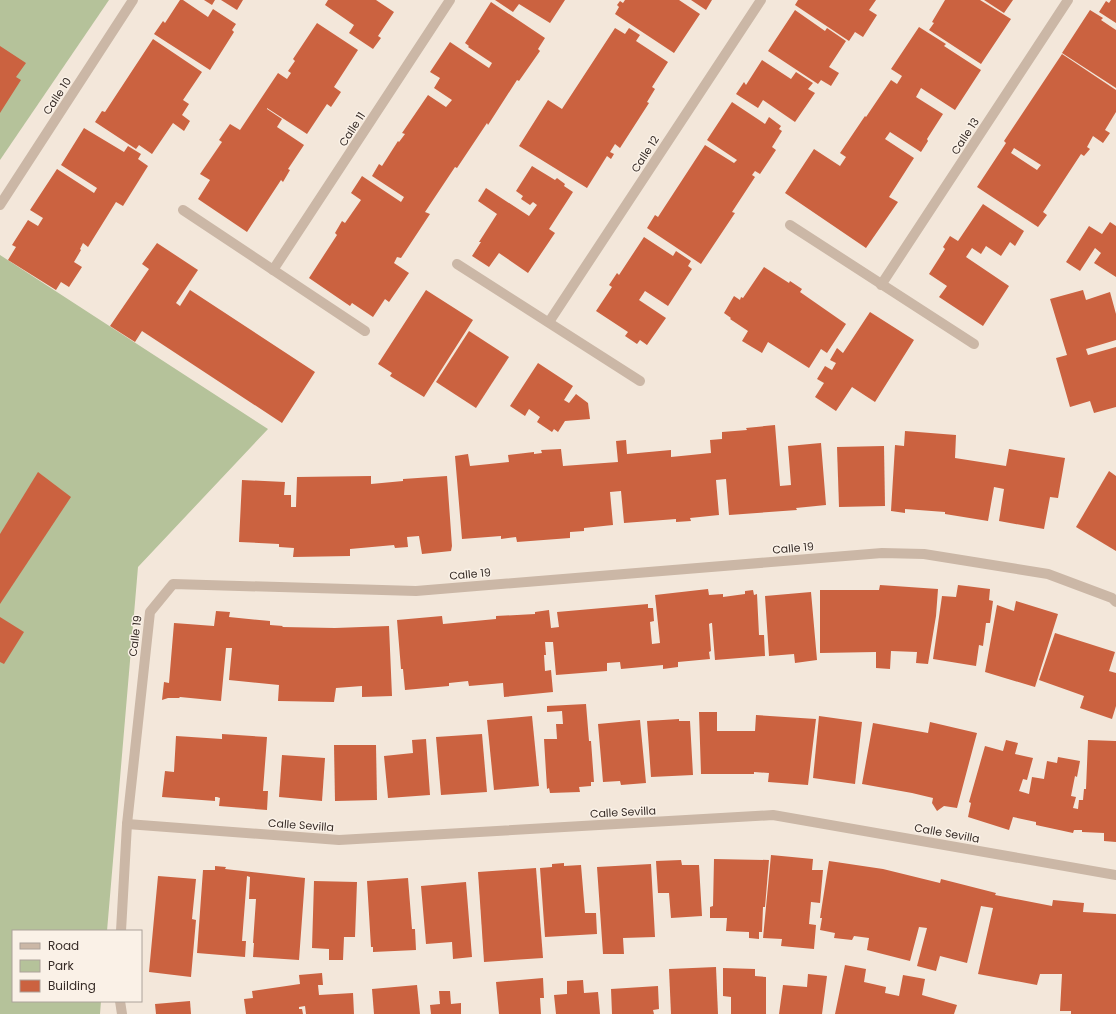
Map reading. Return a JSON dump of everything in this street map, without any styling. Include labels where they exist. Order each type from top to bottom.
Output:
[{"type":"street","name":"Calle 10","points":[[0,205],[133,0]]},
{"type":"street","name":"Calle 11","points":[[273,270],[450,0]]},
{"type":"street","name":"Calle 12","points":[[549,322],[761,0]]},
{"type":"street","name":"Calle 13","points":[[881,285],[1068,0]]},
{"type":"street","points":[[183,210],[366,331]]},
{"type":"street","points":[[790,225],[974,344]]},
{"type":"street","points":[[457,264],[640,381]]},
{"type":"street","name":"Calle 19","points":[[121,930],[127,824],[150,612],[174,584],[416,591],[882,553],[924,554],[1048,574],[1112,598],[1116,602]]},
{"type":"street","name":"Calle Sevilla","points":[[127,824],[339,840],[773,815],[1116,875]]},
{"type":"street","points":[[120,1002],[122,1014]]},
{"type":"green space","points":[[0,0],[109,0],[0,160]]},
{"type":"green space","points":[[0,255],[268,429],[138,567],[107,930],[12,930],[12,1002],[101,1002],[100,1014],[0,1014]]},
{"type":"building","points":[[180,0],[183,0],[208,17],[213,9],[236,24],[232,30],[234,32],[210,70],[154,34],[163,21],[165,23]]},
{"type":"building","points":[[204,0],[215,0],[212,5]]},
{"type":"building","points":[[221,0],[243,0],[237,10]]},
{"type":"building","points":[[328,0],[376,0],[394,12],[378,36],[381,38],[373,49],[349,33],[354,25],[325,5]]},
{"type":"building","points":[[495,0],[565,0],[550,23],[519,4],[513,12]]},
{"type":"building","points":[[625,0],[679,0],[700,14],[674,53],[615,14],[619,7],[617,5],[620,1],[623,3]]},
{"type":"building","points":[[691,0],[712,0],[706,10]]},
{"type":"building","points":[[798,0],[876,0],[869,10],[877,15],[863,37],[855,32],[849,41],[795,5]]},
{"type":"building","points":[[945,0],[980,0],[1011,19],[981,64],[929,30]]},
{"type":"building","points":[[984,0],[1013,0],[1004,13]]},
{"type":"building","points":[[1111,0],[1116,0],[1116,23],[1099,12],[1106,1],[1109,3]]},
{"type":"building","points":[[491,2],[545,38],[538,49],[540,51],[519,81],[517,80],[488,125],[487,123],[425,212],[430,214],[401,258],[397,257],[394,263],[409,273],[389,302],[385,299],[373,317],[352,303],[350,306],[309,278],[337,235],[335,233],[342,221],[345,223],[361,200],[351,193],[362,176],[401,202],[404,197],[372,176],[379,164],[382,166],[398,141],[399,142],[405,134],[402,133],[428,95],[446,107],[452,100],[434,88],[440,78],[430,72],[450,42],[489,68],[492,63],[468,47],[469,46],[465,43]]},
{"type":"building","points":[[795,10],[825,31],[827,28],[846,41],[829,67],[839,73],[831,86],[821,80],[818,84],[768,51]]},
{"type":"building","points":[[1090,10],[1103,18],[1101,20],[1116,30],[1116,88],[1062,53]]},
{"type":"building","points":[[317,23],[358,50],[334,87],[341,92],[331,107],[327,104],[307,134],[267,108],[282,119],[277,127],[304,145],[288,169],[290,170],[283,182],[281,180],[247,232],[198,199],[210,180],[200,174],[222,142],[219,140],[230,124],[240,130],[278,73],[287,79],[291,73],[288,71],[295,61],[293,59]]},
{"type":"building","points":[[919,27],[946,44],[944,46],[981,70],[955,110],[921,88],[916,97],[943,114],[927,139],[928,141],[921,152],[890,132],[885,139],[914,158],[889,197],[898,202],[866,248],[785,193],[814,149],[840,166],[846,157],[840,153],[865,116],[866,117],[891,80],[897,84],[902,76],[891,69]]},
{"type":"building","points":[[615,28],[625,34],[629,28],[640,35],[636,41],[668,62],[652,87],[655,89],[647,102],[649,103],[620,148],[615,144],[610,152],[614,154],[611,159],[607,156],[587,188],[519,146],[548,100],[562,109]]},
{"type":"building","points":[[153,39],[202,72],[183,100],[189,104],[182,115],[190,121],[184,131],[173,123],[152,154],[139,145],[136,149],[95,122],[102,111],[105,112]]},
{"type":"building","points":[[0,46],[26,63],[16,77],[21,80],[0,113]]},
{"type":"building","points":[[1062,54],[1116,90],[1116,112],[1105,130],[1110,133],[1103,143],[1093,136],[1087,147],[1090,149],[1084,156],[1081,154],[1043,212],[1047,215],[1038,227],[977,187],[1006,143],[1004,141]],"holes":[[[1014,148],[1041,165],[1037,170],[1011,153]]]},
{"type":"building","points":[[762,60],[791,79],[796,72],[813,83],[808,89],[815,93],[795,122],[763,100],[758,108],[736,94],[744,82],[746,85]]},
{"type":"building","points":[[732,102],[765,124],[769,117],[781,126],[779,129],[782,131],[772,147],[776,150],[760,174],[755,171],[752,175],[755,177],[732,212],[735,213],[701,264],[647,228],[655,215],[658,217],[705,145],[734,163],[737,160],[707,140]]},
{"type":"building","points":[[84,128],[124,152],[128,146],[141,154],[138,159],[148,166],[123,206],[116,202],[88,247],[83,243],[74,262],[82,267],[69,287],[61,282],[56,290],[8,260],[16,247],[12,245],[28,220],[38,226],[43,218],[30,210],[57,169],[94,193],[97,188],[61,165]]},
{"type":"building","points":[[532,166],[555,180],[557,178],[565,184],[564,186],[573,192],[549,229],[555,233],[528,273],[499,253],[489,267],[472,256],[497,214],[478,201],[486,188],[529,216],[537,205],[533,202],[530,205],[521,199],[523,196],[516,191]]},
{"type":"building","points":[[983,204],[1024,231],[1015,246],[1010,242],[1001,256],[986,246],[981,254],[972,248],[966,257],[1009,286],[983,326],[939,297],[947,286],[929,274],[945,249],[943,247],[950,236],[958,241]]},
{"type":"building","points":[[1110,222],[1116,226],[1116,277],[1094,263],[1101,253],[1095,248],[1080,271],[1066,262],[1089,226],[1102,234]]},
{"type":"building","points":[[644,237],[673,256],[676,251],[691,261],[688,266],[692,269],[668,306],[645,291],[639,300],[666,318],[647,345],[640,340],[637,344],[625,336],[628,332],[596,311],[612,287],[609,285],[617,273],[619,275]]},
{"type":"building","points":[[157,243],[198,270],[176,303],[180,306],[190,290],[315,372],[282,423],[142,331],[135,342],[110,326],[149,269],[142,264]]},
{"type":"building","points":[[764,267],[789,283],[790,281],[802,289],[800,292],[846,324],[827,353],[821,349],[809,368],[768,342],[762,353],[742,341],[748,331],[724,313],[734,296],[740,300],[741,297],[743,298]]},
{"type":"building","points":[[426,290],[473,320],[424,397],[390,376],[392,373],[378,364]]},
{"type":"building","points":[[1083,290],[1086,300],[1110,292],[1116,314],[1116,340],[1086,349],[1088,355],[1116,347],[1116,407],[1094,413],[1090,401],[1070,407],[1056,358],[1067,355],[1050,299]]},
{"type":"building","points":[[870,312],[914,340],[875,402],[852,387],[836,411],[815,397],[824,383],[817,379],[825,366],[832,370],[836,363],[830,360],[837,348],[843,353]]},
{"type":"building","points":[[469,331],[509,357],[476,408],[436,382]]},
{"type":"building","points":[[538,363],[573,386],[564,400],[569,403],[576,394],[588,403],[590,419],[565,421],[558,432],[554,429],[552,432],[537,422],[540,417],[529,409],[525,416],[510,406]]},
{"type":"building","points":[[775,425],[780,486],[791,485],[788,446],[821,443],[826,505],[796,508],[797,510],[729,515],[726,479],[716,480],[719,515],[690,518],[691,521],[676,522],[676,519],[624,523],[621,491],[610,492],[613,525],[584,528],[584,531],[570,532],[570,538],[517,542],[516,537],[501,539],[501,536],[462,539],[455,456],[468,454],[470,466],[509,462],[508,455],[534,452],[534,454],[542,453],[541,450],[561,449],[563,466],[618,462],[616,441],[626,440],[627,454],[671,450],[671,457],[711,453],[710,440],[722,439],[722,432],[747,430],[746,428]]},
{"type":"building","points":[[905,431],[956,435],[955,458],[1006,466],[1009,449],[1065,458],[1058,498],[1050,497],[1044,529],[999,521],[1004,489],[994,487],[988,521],[945,514],[945,512],[905,509],[905,513],[891,511],[895,445],[904,446]]},
{"type":"building","points":[[884,446],[885,506],[839,507],[837,447]]},
{"type":"building","points":[[1109,471],[1116,476],[1116,551],[1076,527]]},
{"type":"building","points":[[38,472],[71,497],[0,604],[0,534]]},
{"type":"building","points":[[371,476],[371,484],[403,481],[403,479],[447,476],[452,546],[451,551],[422,554],[419,536],[407,537],[408,547],[395,548],[394,545],[350,549],[350,556],[293,557],[294,548],[279,547],[279,544],[239,542],[242,480],[285,482],[284,495],[291,495],[291,507],[296,507],[297,477]]},
{"type":"building","points":[[880,585],[938,589],[936,616],[928,664],[916,663],[917,652],[891,651],[890,669],[876,668],[876,652],[820,653],[820,590],[879,590]]},
{"type":"building","points":[[958,585],[990,589],[989,600],[993,601],[990,623],[986,623],[983,646],[979,645],[976,666],[933,659],[942,596],[956,597]]},
{"type":"building","points":[[708,589],[709,595],[723,594],[723,597],[745,594],[745,591],[753,590],[754,595],[757,594],[759,635],[764,635],[765,656],[715,660],[711,623],[709,624],[711,651],[709,652],[710,659],[678,662],[678,667],[663,669],[663,665],[621,669],[620,662],[607,663],[607,671],[556,675],[553,642],[545,642],[545,671],[551,670],[553,692],[504,697],[503,683],[469,686],[468,681],[449,683],[449,686],[405,690],[403,669],[401,669],[397,620],[442,616],[443,624],[496,619],[496,616],[535,614],[535,612],[549,610],[551,628],[559,627],[557,612],[648,604],[648,608],[653,608],[654,621],[650,622],[652,644],[660,643],[655,595]]},
{"type":"building","points":[[811,592],[817,660],[795,663],[794,654],[769,656],[765,596]]},
{"type":"building","points":[[1016,601],[1058,614],[1035,687],[985,672],[997,605],[1014,611]]},
{"type":"building","points":[[216,611],[230,612],[229,617],[270,621],[270,625],[283,626],[282,627],[335,628],[389,626],[392,696],[362,697],[362,686],[336,688],[334,702],[278,701],[279,685],[229,680],[232,648],[226,648],[221,701],[180,697],[162,700],[164,682],[169,683],[174,623],[214,626]]},
{"type":"building","points":[[0,617],[24,632],[4,664],[0,662]]},
{"type":"building","points":[[1055,633],[1115,652],[1109,671],[1116,673],[1116,706],[1112,719],[1080,708],[1084,696],[1039,680]]},
{"type":"building","points":[[586,704],[594,782],[591,782],[591,786],[579,787],[580,792],[550,793],[549,788],[547,789],[544,739],[557,739],[556,724],[563,724],[562,711],[547,712],[547,706]]},
{"type":"building","points":[[699,712],[717,712],[717,731],[755,731],[756,715],[816,719],[808,785],[768,782],[769,773],[754,772],[754,774],[701,774]]},
{"type":"building","points":[[532,716],[539,786],[494,790],[487,720]]},
{"type":"building","points":[[819,716],[862,722],[855,784],[813,778]]},
{"type":"building","points":[[679,719],[679,721],[690,721],[693,775],[651,777],[647,721]]},
{"type":"building","points":[[640,720],[646,783],[621,785],[620,781],[603,782],[598,724]]},
{"type":"building","points":[[930,722],[977,733],[957,808],[944,806],[937,811],[932,803],[933,798],[862,784],[873,723],[928,733]]},
{"type":"building","points":[[222,734],[267,737],[263,791],[268,791],[267,810],[219,806],[220,798],[217,797],[215,797],[215,801],[162,797],[165,771],[174,772],[176,736],[222,739]]},
{"type":"building","points":[[482,734],[487,792],[441,795],[436,737]]},
{"type":"building","points":[[426,739],[430,795],[388,798],[384,756],[413,753],[412,740]]},
{"type":"building","points":[[1006,740],[1018,743],[1015,754],[1033,758],[1027,780],[1023,779],[1019,791],[1029,794],[1032,777],[1044,779],[1047,761],[1057,763],[1058,757],[1080,761],[1071,796],[1076,797],[1073,808],[1078,809],[1079,800],[1083,800],[1084,789],[1086,789],[1088,740],[1116,741],[1116,842],[1104,841],[1104,833],[1074,830],[1073,833],[1036,825],[1036,822],[1013,817],[1009,830],[968,817],[971,803],[969,802],[985,746],[1003,751]]},
{"type":"building","points":[[334,745],[376,745],[377,800],[335,801]]},
{"type":"building","points":[[282,755],[325,758],[322,801],[279,797]]},
{"type":"building","points":[[771,855],[813,859],[812,870],[823,870],[820,903],[811,902],[809,924],[816,925],[814,949],[781,946],[782,939],[763,938]]},
{"type":"building","points":[[714,859],[769,860],[765,907],[763,907],[762,932],[759,932],[759,939],[749,938],[749,932],[726,931],[727,918],[710,918],[710,907],[713,906]]},
{"type":"building","points":[[681,860],[682,865],[699,865],[702,916],[671,918],[669,893],[658,893],[656,861]]},
{"type":"building","points":[[829,861],[883,869],[940,883],[941,879],[996,893],[995,895],[1052,906],[1053,900],[1084,903],[1083,912],[1116,914],[1116,1014],[1071,1014],[1071,1011],[1060,1011],[1062,974],[1040,974],[1037,985],[978,974],[993,908],[981,906],[967,963],[940,956],[936,971],[917,966],[927,928],[919,927],[910,961],[867,950],[869,938],[854,936],[852,940],[834,938],[835,933],[820,930],[822,918],[820,918]]},
{"type":"building","points":[[564,863],[564,866],[581,865],[585,913],[596,913],[597,934],[545,937],[540,868],[552,867],[552,864]]},
{"type":"building","points":[[651,864],[655,937],[623,938],[624,954],[603,954],[597,867]]},
{"type":"building","points":[[215,866],[226,867],[225,869],[305,878],[299,960],[253,957],[256,899],[249,899],[250,877],[247,876],[242,941],[246,941],[245,957],[197,953],[203,870],[215,870]]},
{"type":"building","points":[[536,868],[543,958],[484,962],[478,872]]},
{"type":"building","points":[[158,876],[196,879],[192,919],[196,920],[191,977],[149,972]]},
{"type":"building","points":[[408,878],[412,929],[415,929],[416,950],[373,952],[373,947],[371,947],[367,881]]},
{"type":"building","points":[[314,881],[357,882],[355,937],[344,937],[343,960],[329,960],[329,949],[312,948]]},
{"type":"building","points":[[466,882],[472,957],[453,959],[452,942],[426,944],[421,886]]},
{"type":"building","points":[[845,965],[866,969],[864,982],[886,987],[885,993],[899,996],[903,975],[925,979],[922,995],[957,1005],[954,1014],[835,1014]]},
{"type":"building","points":[[716,967],[718,1014],[671,1014],[669,969]]},
{"type":"building","points":[[723,968],[755,969],[755,976],[766,977],[766,1014],[731,1014],[731,997],[723,996]]},
{"type":"building","points":[[322,973],[323,985],[318,985],[319,995],[353,993],[354,1014],[306,1014],[305,1006],[299,1007],[299,1009],[302,1009],[303,1014],[246,1014],[244,999],[253,998],[252,991],[300,984],[299,975]]},
{"type":"building","points":[[808,974],[827,976],[822,1014],[779,1014],[783,985],[807,987]]},
{"type":"building","points":[[543,978],[544,998],[540,998],[541,1014],[499,1014],[496,982]]},
{"type":"building","points":[[583,980],[584,993],[598,992],[600,1014],[556,1014],[554,995],[567,994],[567,981]]},
{"type":"building","points":[[417,985],[420,1014],[374,1014],[372,989]]},
{"type":"building","points":[[658,986],[659,1009],[653,1010],[654,1014],[612,1014],[611,989]]},
{"type":"building","points":[[439,991],[450,991],[451,1004],[461,1003],[461,1014],[431,1014],[430,1005],[440,1004]]},
{"type":"building","points":[[190,1001],[191,1014],[156,1014],[155,1004]]}]
